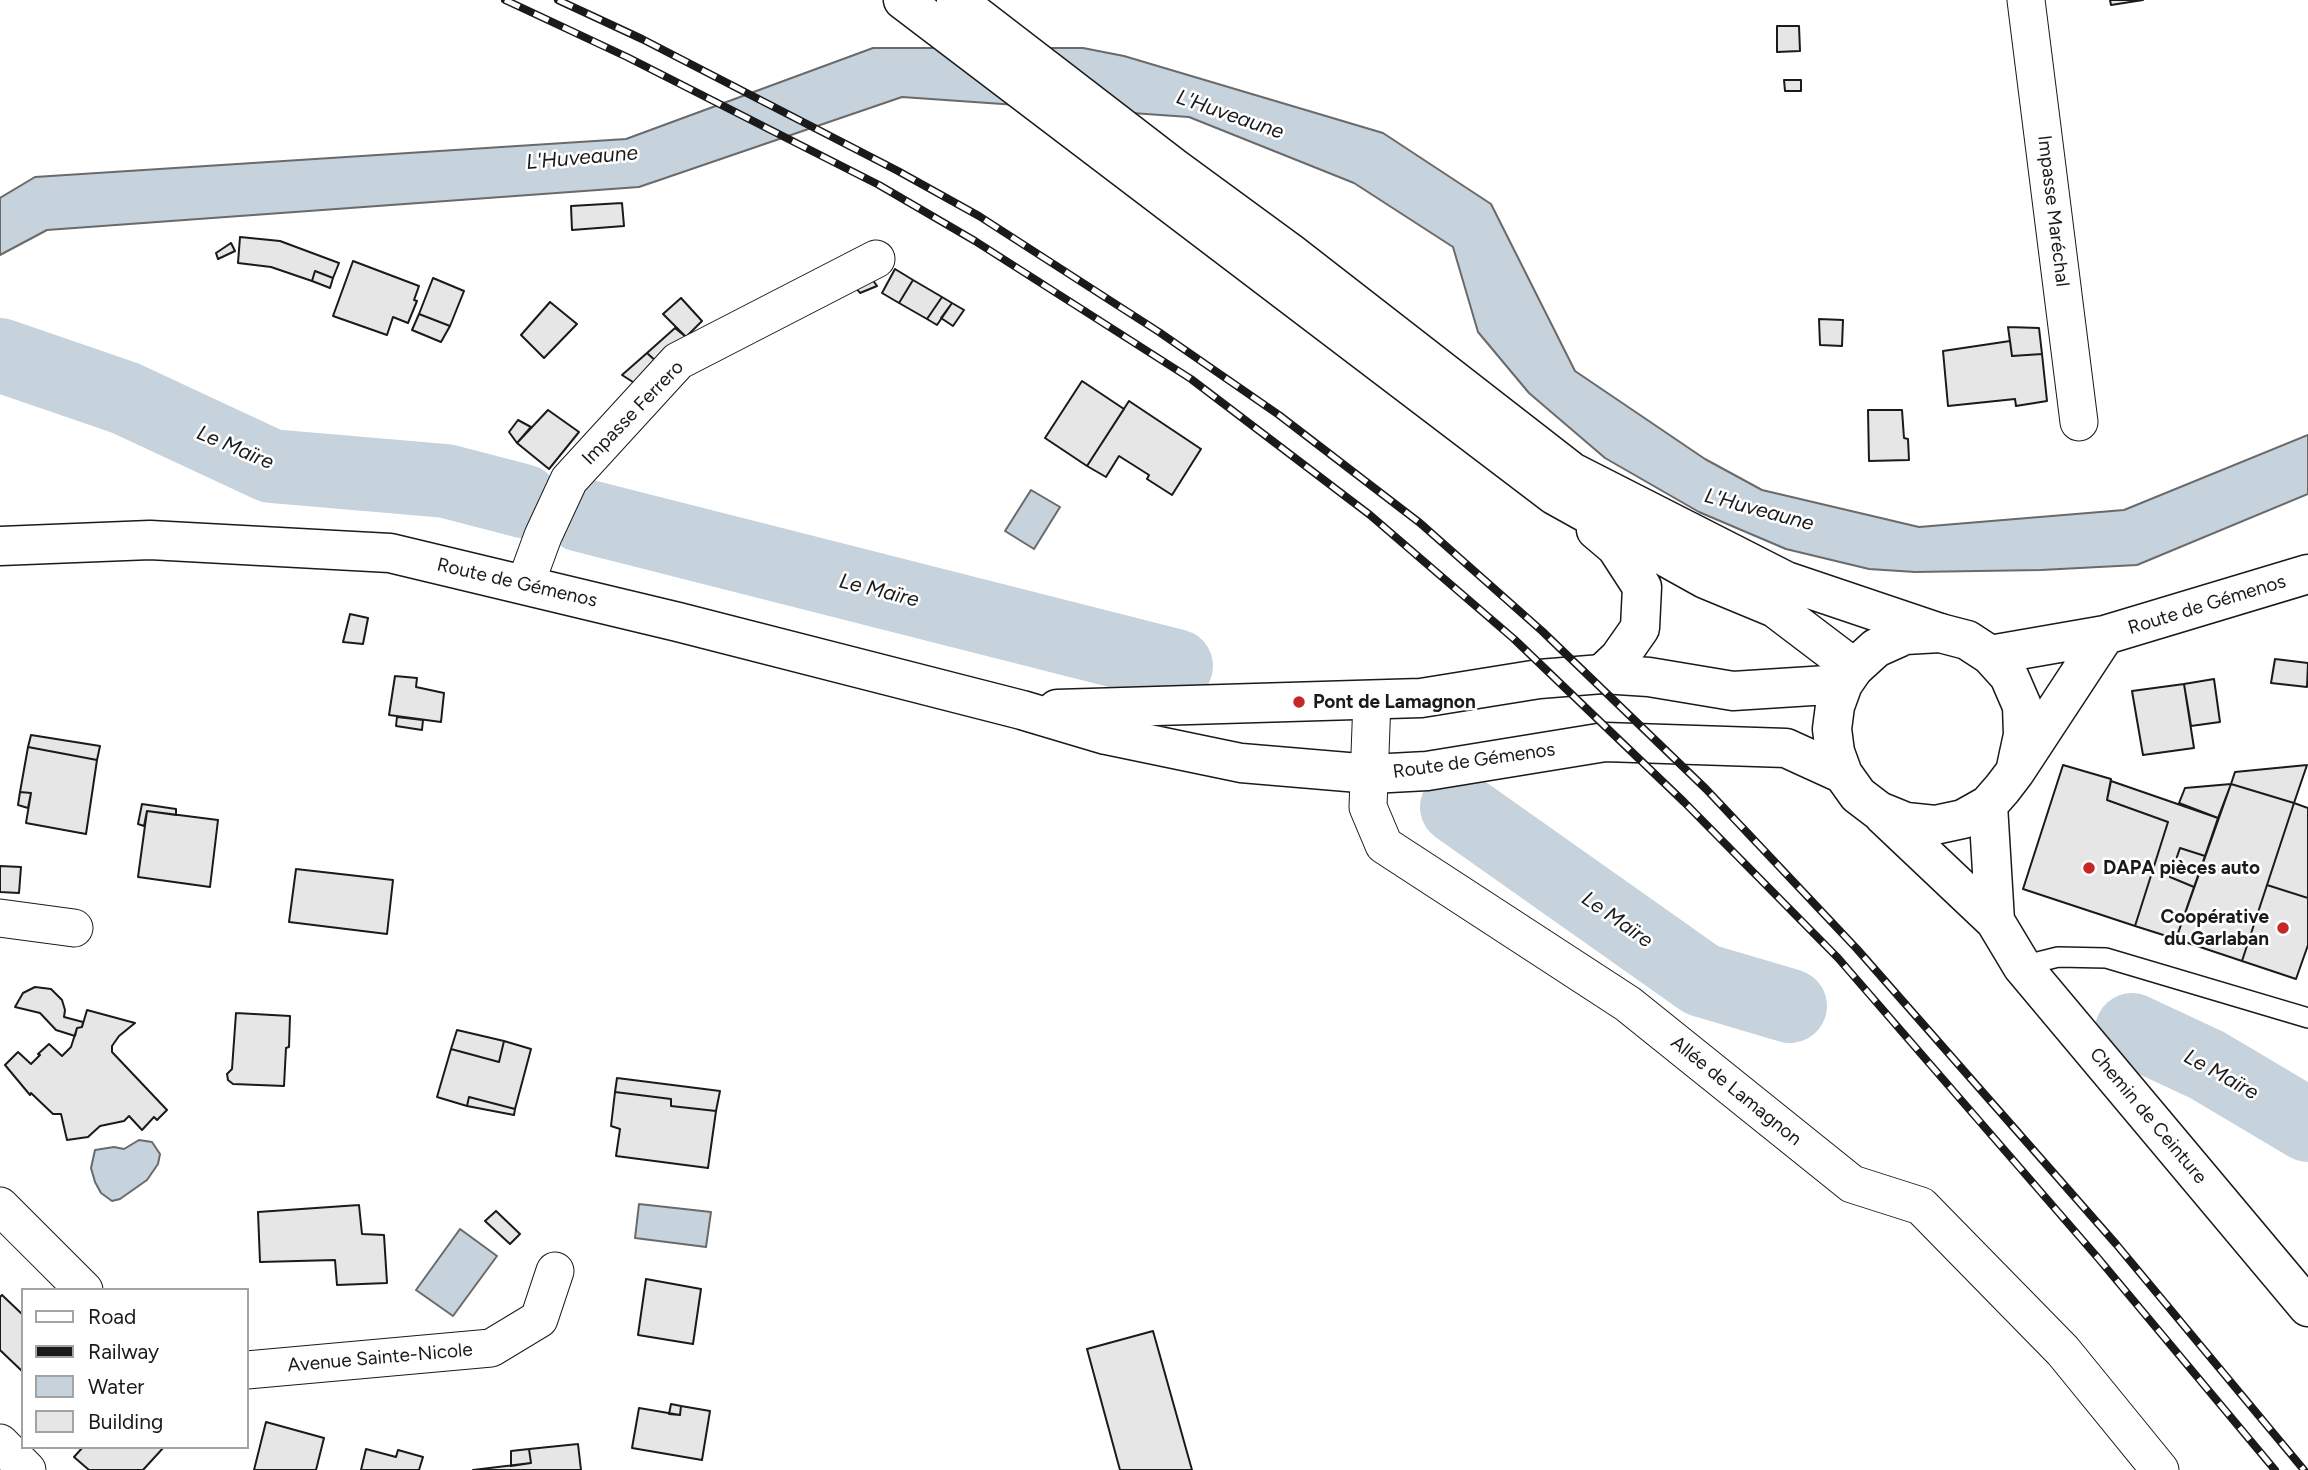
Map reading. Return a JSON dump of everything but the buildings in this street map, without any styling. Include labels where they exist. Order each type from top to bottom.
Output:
[{"type":"main road","points":[[903,0],[1123,169],[1516,448],[1572,472],[1786,581],[1940,634],[1967,640],[1990,655],[2009,676],[2022,706],[2023,735],[2015,772]]},
{"type":"main road","points":[[956,0],[1173,167],[1289,252],[1516,448],[1553,495],[1616,547],[1642,587],[1640,628],[1619,658],[1602,674]]},
{"type":"main road","points":[[1553,495],[1705,579],[1775,608],[1848,676]]},
{"type":"main road","name":"Route de Gémenos","points":[[0,546],[150,540],[390,553],[1022,710],[1106,735],[1241,763],[1371,774],[1427,771],[1605,741],[1786,748],[1843,774]]},
{"type":"main road","name":"Route de Gémenos","points":[[1990,655],[2105,635],[2308,574]]},
{"type":"main road","points":[[1940,634],[1905,635],[1876,649],[1848,676],[1835,706],[1832,729],[1835,752],[1843,774],[1858,795],[1880,811],[1906,822],[1935,825],[1963,819],[1988,804],[2015,772],[2105,635]]},
{"type":"main road","name":"Route de Gémenos","points":[[1022,710],[1421,698],[1539,679],[1602,674],[1648,677],[1734,691],[1848,676]]},
{"type":"main road","name":"Chemin de Ceinture","points":[[1988,804],[1995,921]]},
{"type":"main road","name":"Chemin de Ceinture","points":[[1880,811],[1995,921],[2022,966],[2308,1307]]},
{"type":"street","name":"Impasse Maréchal","points":[[2026,0],[2079,422]]},
{"type":"street","name":"Impasse Ferrero","points":[[525,585],[543,536],[569,480],[678,361],[876,259]]},
{"type":"street","name":"Allée de Lamagnon","points":[[1372,700],[1368,807],[1384,845],[1628,1004],[1852,1184],[1921,1206],[2063,1351],[2160,1470]]},
{"type":"street","points":[[0,918],[74,928]]},
{"type":"street","points":[[0,1206],[82,1288]]},
{"type":"street","name":"Avenue Sainte-Nicole","points":[[248,1370],[491,1349],[540,1319],[555,1271]]},
{"type":"street","points":[[0,1443],[27,1470]]},
{"type":"lane","points":[[2022,966],[2058,957],[2106,958],[2308,1017]]},
{"type":"water","name":"L'Huveaune","points":[[873,48],[1083,48],[1124,56],[1383,133],[1491,204],[1575,371],[1705,459],[1762,490],[1919,527],[2124,510],[2308,435],[2308,494],[2137,565],[1915,572],[1869,569],[1786,549],[1699,512],[1605,458],[1529,393],[1478,332],[1453,247],[1354,183],[1189,117],[902,97],[639,187],[47,230],[0,255],[0,198],[35,177],[626,139]]},
{"type":"water","points":[[1031,490],[1060,507],[1034,549],[1005,531]]},
{"type":"water","points":[[139,1140],[152,1142],[160,1154],[158,1164],[147,1180],[120,1199],[112,1201],[101,1193],[95,1182],[91,1168],[95,1150],[114,1147],[124,1149]]},
{"type":"water","points":[[639,1204],[711,1212],[706,1247],[635,1238]]},
{"type":"water","points":[[460,1229],[497,1256],[453,1316],[416,1290]]},
{"type":"waterway","name":"Le Maïre","points":[[0,355],[125,398],[271,466],[446,481],[523,501]]},
{"type":"waterway","name":"Le Maïre","points":[[581,515],[1176,666]]},
{"type":"waterway","name":"Le Maïre","points":[[1457,807],[1702,980],[1790,1006]]},
{"type":"waterway","name":"Le Maïre","points":[[2132,1030],[2207,1065],[2308,1125]]},
{"type":"railway","points":[[505,0],[627,57],[879,185],[975,241],[1191,379],[1370,515],[1514,639],[1684,802],[1838,958],[2098,1258],[2275,1470]]},
{"type":"railway","points":[[558,0],[642,39],[898,171],[979,216],[1159,332],[1279,415],[1420,523],[1542,631],[1706,789],[1857,949],[2116,1244],[2304,1470]]},
{"type":"place","name":"Pont de Lamagnon","points":[[1299,702]]},
{"type":"place","name":"DAPA pièces auto","points":[[2089,868]]},
{"type":"place","name":"Coopérative du Garlaban","points":[[2283,928]]}]
